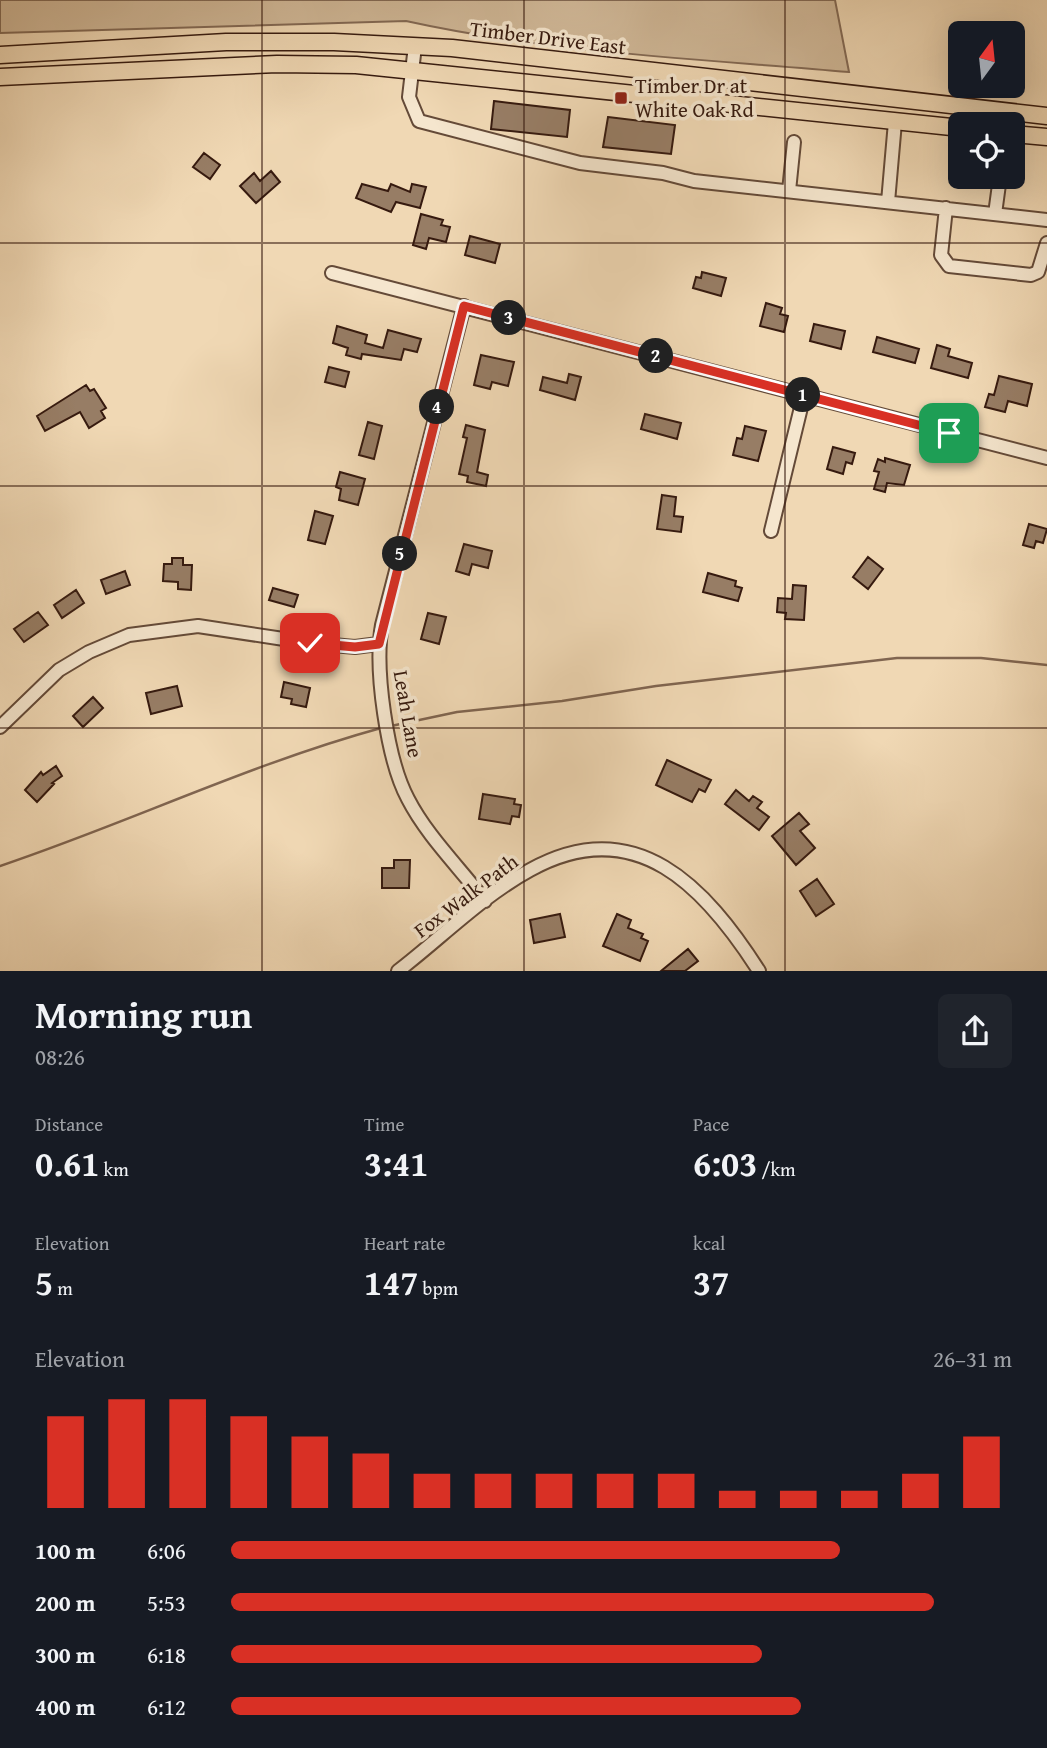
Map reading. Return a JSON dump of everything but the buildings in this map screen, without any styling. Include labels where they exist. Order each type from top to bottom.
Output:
[{"type":"main road","name":"Timber Drive East","points":[[0,55],[226,42],[334,42],[415,47],[1047,116]]},
{"type":"main road","name":"Timber Drive East","points":[[0,77],[277,64],[413,69],[948,127]]},
{"type":"main road","points":[[1025,134],[1047,135]]},
{"type":"street","points":[[415,47],[410,97],[419,121],[580,163],[789,191],[1047,220]]},
{"type":"street","points":[[888,202],[895,122]]},
{"type":"street","points":[[789,191],[794,142]]},
{"type":"street","points":[[995,214],[998,189]]},
{"type":"street","points":[[946,208],[941,255],[949,266],[1031,275],[1038,272],[1047,243]]},
{"type":"street","points":[[332,273],[1047,458]]},
{"type":"street","name":"Leah Lane","points":[[464,306],[379,644],[388,730],[407,799],[485,901]]},
{"type":"street","points":[[771,531],[804,395]]},
{"type":"street","points":[[0,727],[59,670],[89,652],[129,635],[198,626],[310,643],[355,647],[379,644]]},
{"type":"street","name":"Fox Walk Path","points":[[398,971],[485,901],[528,871],[566,854],[598,850],[636,854],[665,866],[689,882],[723,918],[759,971]]},
{"type":"shaded area","points":[[0,0],[835,0],[849,72],[571,48],[406,21],[0,33]]},
{"type":"waterway","points":[[391,726],[457,712],[897,658],[981,658],[1047,665]]},
{"type":"waterway","points":[[0,866],[237,776],[381,728]]},
{"type":"place","name":"Timber Dr at White Oak Rd","points":[[621,98]]},
{"type":"route","points":[[310,643],[355,647],[379,644],[464,306],[949,433]]}]
